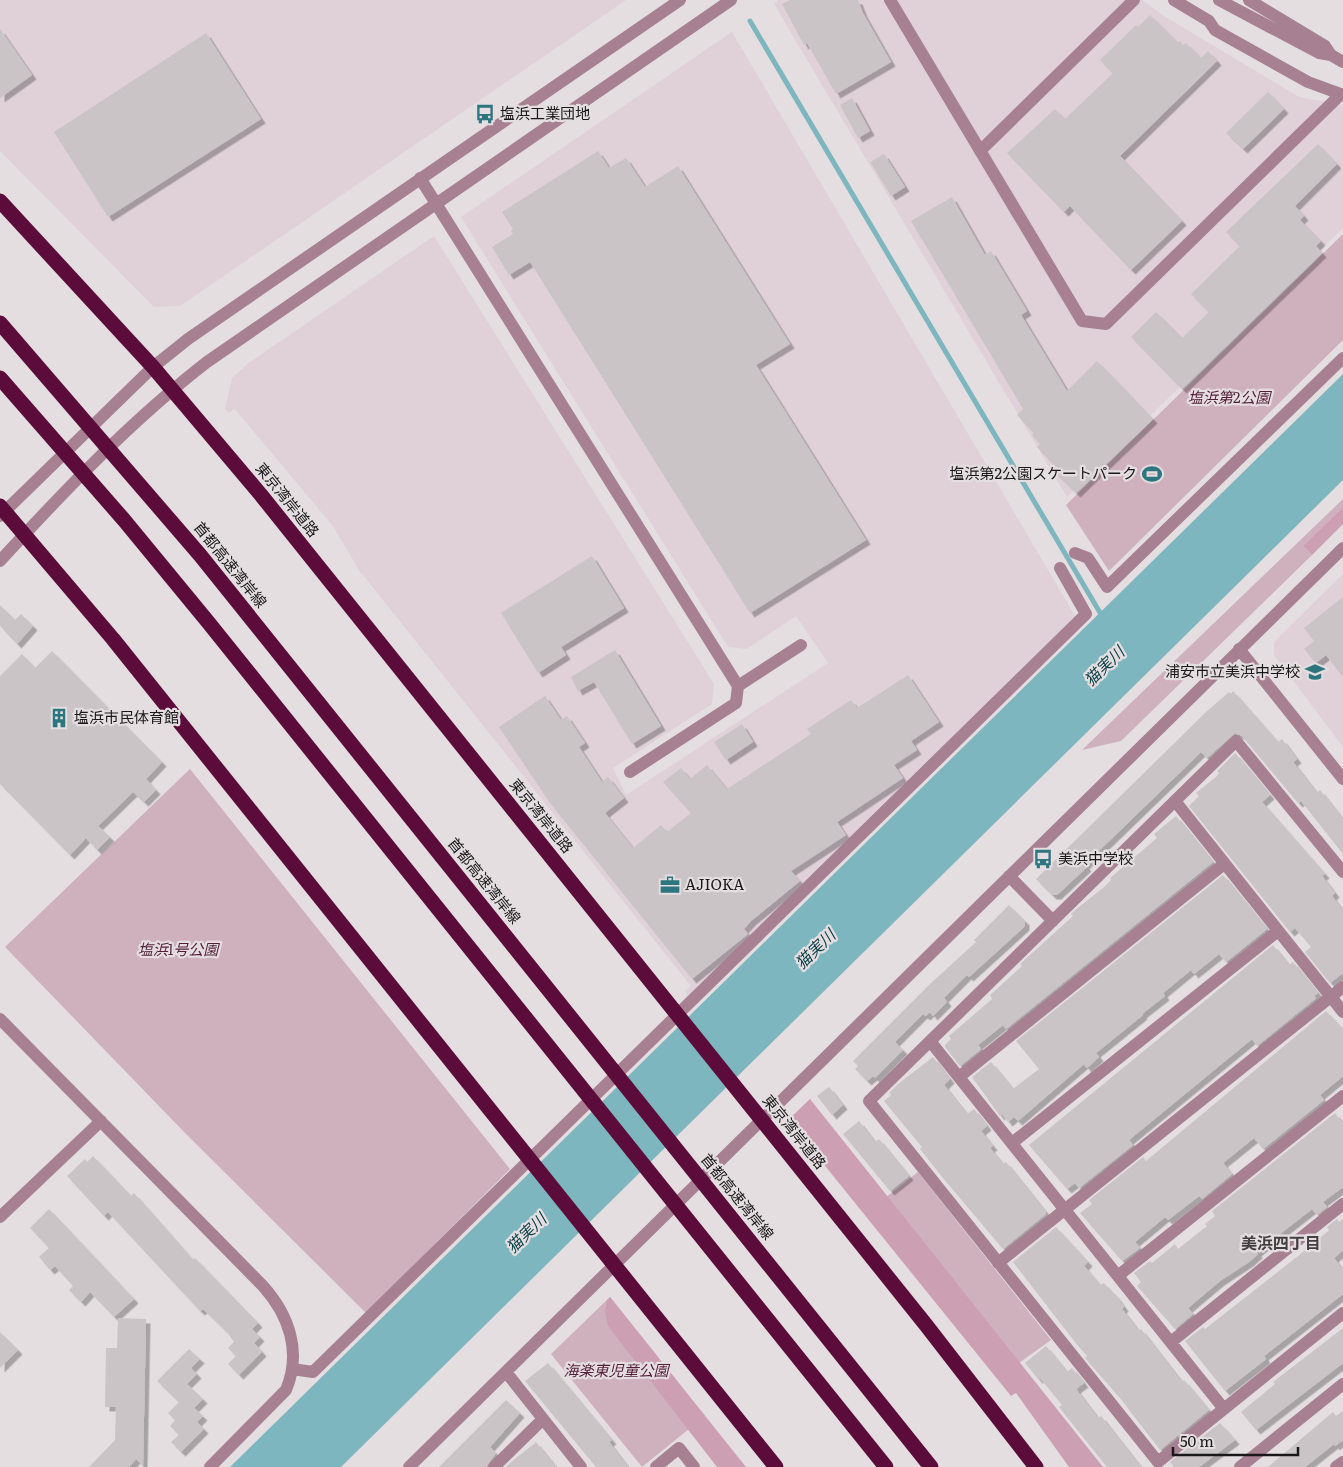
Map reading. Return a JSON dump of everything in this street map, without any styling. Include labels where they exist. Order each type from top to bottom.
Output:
[{"type":"highway","name":"東京湾岸道路","points":[[0,201],[153,368],[261,495],[926,1325],[1036,1467]]},
{"type":"highway","name":"首都高速湾岸線","points":[[0,324],[200,555],[931,1467]]},
{"type":"highway","points":[[0,378],[124,520],[208,622],[886,1467]]},
{"type":"highway","points":[[2,511],[25,534],[113,639],[776,1467]]},
{"type":"street","points":[[2,511],[153,368],[238,303],[680,0]]},
{"type":"street","points":[[0,562],[25,534],[171,389],[207,362],[731,0]]},
{"type":"street","points":[[890,0],[1082,321],[1106,324],[1342,95],[1308,82],[1215,30],[1209,21],[1174,0]]},
{"type":"street","points":[[980,151],[1134,0]]},
{"type":"street","points":[[1219,0],[1319,53],[1331,55],[1343,62]]},
{"type":"street","points":[[1249,0],[1325,46],[1331,55]]},
{"type":"street","points":[[420,178],[738,686],[736,702],[630,772]]},
{"type":"street","points":[[1075,552],[1088,558],[1107,588],[1343,358]]},
{"type":"street","points":[[409,1467],[1343,548]]},
{"type":"street","points":[[292,1369],[314,1372],[1086,614],[1060,568]]},
{"type":"street","points":[[738,686],[801,645]]},
{"type":"street","points":[[1239,649],[1343,779]]},
{"type":"street","points":[[1343,872],[1236,741],[869,1101],[1158,1462],[1343,1313]]},
{"type":"street","points":[[1175,801],[1343,1012]]},
{"type":"street","points":[[959,1076],[1224,864]]},
{"type":"street","points":[[1009,876],[1053,921]]},
{"type":"street","points":[[1012,1144],[1278,931]]},
{"type":"street","points":[[998,1263],[1343,987]]},
{"type":"street","points":[[0,1019],[274,1298],[282,1310],[292,1338],[292,1369],[286,1390],[210,1467]]},
{"type":"street","points":[[930,1041],[1119,1275],[1224,1409]]},
{"type":"street","points":[[1119,1275],[1343,1096]]},
{"type":"street","points":[[0,1217],[101,1121]]},
{"type":"street","points":[[1171,1342],[1343,1204]]},
{"type":"street","points":[[506,1372],[581,1467]]},
{"type":"street","points":[[1240,1467],[1343,1384]]},
{"type":"street","points":[[494,1467],[543,1419]]},
{"type":"street","points":[[656,1467],[679,1448],[694,1467]]},
{"type":"street","points":[[1336,1467],[1343,1462]]},
{"type":"shaded area","points":[[0,0],[626,0],[180,306],[154,307],[0,151]]},
{"type":"shaded area","points":[[779,0],[1142,0],[1164,16],[1299,97],[1343,105],[1343,228],[1067,497],[781,16],[774,3]]},
{"type":"shaded area","points":[[732,32],[1075,616],[688,995],[685,991],[691,986],[359,570],[333,526],[234,408],[229,413],[225,409],[232,378],[250,362],[434,236],[714,684],[712,704],[613,768],[626,795],[828,663],[796,616],[747,649],[728,647],[461,217]]},
{"type":"shaded area","points":[[1343,507],[1343,524],[1312,555],[1303,546]]},
{"type":"shaded area","name":"浦安市立美浜中学校","points":[[1343,574],[1343,747],[1274,655],[1274,642]]},
{"type":"shaded area","points":[[810,1099],[1103,1467],[1069,1467],[1016,1393],[1011,1396],[788,1120]]},
{"type":"shaded area","points":[[610,1297],[746,1467],[717,1467],[608,1326],[605,1312],[607,1300]]},
{"type":"green space","name":"塩浜第2公園","points":[[1343,234],[1343,340],[1109,571],[1066,505]]},
{"type":"green space","points":[[1343,499],[1343,507],[1303,546],[1312,555],[1121,741],[1082,750]]},
{"type":"green space","name":"塩浜1号公園","points":[[190,769],[510,1169],[366,1313],[187,1135],[5,947]]},
{"type":"green space","points":[[918,1172],[1051,1340],[1001,1376],[867,1212]]},
{"type":"green space","name":"海楽東児童公園","points":[[610,1297],[705,1416],[642,1467],[551,1354]]},
{"type":"water","name":"猫実川","points":[[1343,374],[1343,480],[341,1467],[230,1467]]},
{"type":"building","points":[[790,0],[858,0],[863,13],[891,62],[836,94],[807,43],[804,45],[782,4]]},
{"type":"building","points":[[1150,15],[1178,43],[1180,41],[1183,45],[1186,43],[1201,58],[1208,51],[1217,61],[1120,156],[1182,221],[1131,270],[1070,206],[1064,212],[1007,153],[1055,109],[1065,119],[1113,73],[1100,60],[1136,25],[1138,27]]},
{"type":"building","points":[[0,29],[32,75],[0,98]]},
{"type":"building","points":[[206,33],[261,119],[108,217],[54,132]]},
{"type":"building","points":[[1268,92],[1284,109],[1243,149],[1226,133]]},
{"type":"building","points":[[852,98],[870,131],[858,138],[840,105]]},
{"type":"building","points":[[1318,144],[1337,164],[1295,206],[1304,216],[1300,220],[1321,241],[1316,246],[1322,253],[1182,389],[1131,337],[1156,312],[1182,338],[1209,312],[1191,294],[1240,246],[1226,232]]},
{"type":"building","points":[[598,151],[609,168],[626,158],[645,187],[678,166],[790,344],[756,365],[866,540],[750,613],[530,262],[509,275],[492,247],[513,234],[511,231],[513,229],[502,212]]},
{"type":"building","points":[[884,154],[905,187],[891,196],[870,162]]},
{"type":"building","points":[[952,197],[985,255],[991,251],[1027,311],[1021,315],[1067,391],[1097,361],[1153,419],[1076,493],[1051,468],[1054,465],[1037,447],[1040,444],[1032,435],[1034,433],[1017,415],[1023,409],[911,221]]},
{"type":"building","points":[[592,556],[624,608],[561,647],[566,655],[538,673],[501,613]]},
{"type":"building","points":[[1343,597],[1343,677],[1326,655],[1316,663],[1304,649],[1314,641],[1304,628]]},
{"type":"building","points":[[0,605],[15,620],[21,614],[33,626],[17,644],[0,626]]},
{"type":"building","points":[[615,650],[661,726],[632,744],[594,682],[578,691],[571,677]]},
{"type":"building","name":"塩浜市民体育館","points":[[52,651],[162,762],[146,779],[156,790],[144,802],[133,792],[98,826],[110,837],[97,850],[86,838],[70,855],[0,784],[0,676],[22,654],[35,668]]},
{"type":"building","points":[[908,675],[939,722],[911,741],[917,750],[894,765],[903,778],[837,822],[846,835],[791,871],[800,881],[751,921],[744,929],[748,934],[692,979],[550,803],[499,727],[545,696],[561,720],[567,716],[585,743],[579,747],[602,782],[608,777],[624,798],[605,813],[633,848],[661,825],[667,832],[691,813],[663,782],[681,768],[690,779],[707,765],[727,789],[811,734],[807,729],[851,700],[857,708]]},
{"type":"building","points":[[1233,691],[1278,742],[1282,739],[1297,759],[1293,762],[1317,793],[1320,790],[1343,819],[1343,854],[1301,801],[1298,803],[1242,736],[1235,733],[1207,758],[1201,752],[1085,865],[1087,867],[1057,895],[1052,895],[1036,879],[1205,713],[1229,692],[1231,694]]},
{"type":"building","points":[[742,724],[753,742],[726,760],[714,742]]},
{"type":"building","points":[[1235,753],[1270,795],[1262,802],[1325,874],[1322,876],[1335,893],[1332,896],[1343,911],[1343,973],[1330,983],[1305,952],[1311,947],[1295,928],[1290,932],[1189,806],[1199,796],[1196,793],[1216,777],[1219,773],[1217,771]]},
{"type":"building","points":[[1176,816],[1213,862],[1006,1029],[1003,1025],[978,1045],[981,1049],[960,1066],[945,1047],[951,1039],[949,1036],[992,999],[990,995],[1022,966],[1020,964],[1073,916],[1071,914],[1074,911],[1104,887],[1111,880],[1110,878],[1157,838],[1154,834]]},
{"type":"building","points":[[1223,875],[1267,929],[1226,962],[1219,954],[1194,974],[1191,970],[1163,993],[1165,996],[1096,1053],[1099,1057],[1087,1068],[1084,1064],[1018,1121],[1014,1117],[1008,1122],[1002,1114],[1000,1116],[972,1077],[991,1062],[1013,1089],[1039,1069],[1016,1041]]},
{"type":"building","points":[[1009,905],[1025,921],[1025,926],[969,977],[967,975],[944,998],[947,1002],[933,1016],[930,1012],[926,1016],[923,1014],[895,1042],[903,1050],[875,1078],[873,1076],[867,1081],[855,1069],[858,1066],[853,1061],[930,984],[976,942],[974,940]]},
{"type":"building","points":[[1273,945],[1289,965],[1293,962],[1318,993],[1314,996],[1316,998],[1257,1046],[1252,1039],[1129,1140],[1133,1145],[1079,1188],[1075,1183],[1067,1189],[1029,1145]]},
{"type":"building","points":[[1326,1011],[1343,1029],[1343,1076],[1320,1095],[1324,1100],[1263,1149],[1254,1138],[1223,1163],[1232,1174],[1202,1199],[1199,1196],[1168,1220],[1165,1217],[1135,1242],[1140,1248],[1122,1261],[1080,1213],[1092,1204],[1089,1200],[1143,1157],[1146,1161]]},
{"type":"building","points":[[933,1057],[950,1079],[944,1085],[967,1114],[974,1109],[987,1126],[981,1131],[993,1146],[990,1148],[1003,1164],[1006,1162],[1046,1212],[1046,1214],[1003,1249],[943,1178],[920,1149],[922,1147],[884,1101],[891,1095],[889,1093],[898,1084]]},
{"type":"building","points":[[829,1087],[843,1105],[832,1115],[817,1096]]},
{"type":"building","points":[[1335,1113],[1343,1124],[1343,1187],[1323,1202],[1327,1207],[1317,1215],[1312,1209],[1257,1252],[1258,1254],[1249,1262],[1220,1281],[1188,1308],[1193,1314],[1175,1329],[1137,1286],[1141,1282],[1134,1273],[1150,1261],[1152,1263],[1175,1244],[1178,1249],[1207,1226],[1205,1224],[1215,1216],[1212,1211]]},
{"type":"building","points":[[859,1121],[875,1142],[879,1139],[909,1176],[890,1191],[843,1134]]},
{"type":"building","points":[[93,1156],[131,1196],[134,1193],[193,1260],[195,1258],[258,1323],[252,1329],[260,1337],[254,1343],[262,1352],[239,1375],[228,1364],[236,1356],[228,1348],[234,1342],[227,1332],[203,1309],[200,1311],[108,1212],[104,1216],[67,1176],[85,1159],[87,1162]]},
{"type":"building","points":[[49,1209],[134,1299],[114,1317],[90,1292],[81,1302],[69,1290],[73,1286],[55,1266],[50,1270],[39,1257],[49,1248],[30,1228]]},
{"type":"building","points":[[1337,1219],[1339,1222],[1343,1219],[1343,1250],[1334,1258],[1343,1270],[1343,1294],[1264,1356],[1266,1359],[1225,1391],[1185,1341],[1203,1327],[1205,1329],[1298,1256],[1327,1232],[1329,1230],[1327,1227]]},
{"type":"building","points":[[1056,1227],[1088,1262],[1084,1266],[1100,1285],[1104,1283],[1116,1296],[1124,1307],[1122,1309],[1139,1331],[1141,1329],[1182,1382],[1184,1380],[1209,1410],[1160,1450],[1120,1398],[1085,1358],[1087,1356],[1013,1262]]},
{"type":"building","points":[[118,1318],[146,1319],[143,1466],[136,1459],[129,1467],[89,1467],[115,1440],[116,1407],[105,1407],[106,1348],[117,1348]]},
{"type":"building","points":[[1343,1328],[1343,1363],[1256,1430],[1241,1412],[1275,1384],[1273,1382]]},
{"type":"building","points":[[0,1332],[18,1350],[0,1368]]},
{"type":"building","points":[[1046,1346],[1067,1372],[1072,1368],[1084,1383],[1076,1389],[1098,1418],[1101,1416],[1141,1467],[1107,1467],[1059,1407],[1062,1405],[1025,1363]]},
{"type":"building","points":[[189,1349],[200,1359],[191,1368],[197,1374],[187,1384],[203,1399],[194,1408],[203,1416],[197,1422],[204,1429],[181,1452],[171,1442],[179,1435],[170,1426],[175,1420],[168,1413],[179,1402],[157,1381]]},
{"type":"building","points":[[548,1363],[612,1440],[609,1442],[628,1467],[596,1467],[525,1381]]},
{"type":"building","points":[[506,1400],[520,1413],[490,1447],[496,1453],[486,1467],[439,1467]]},
{"type":"building","points":[[1343,1411],[1343,1440],[1335,1446],[1334,1444],[1305,1467],[1268,1467],[1333,1412],[1336,1416]]},
{"type":"building","points":[[1220,1423],[1235,1440],[1199,1467],[1174,1467],[1170,1462]]},
{"type":"building","points":[[536,1442],[556,1467],[506,1467],[510,1463]]},
{"type":"waterway","points":[[750,21],[1102,616]]},
{"type":"place","name":"塩浜工業団地","points":[[485,114]]},
{"type":"place","name":"塩浜第2公園スケートパーク","points":[[1152,474]]},
{"type":"place","name":"浦安市立美浜中学校","points":[[1315,672]]},
{"type":"place","name":"塩浜市民体育館","points":[[59,718]]},
{"type":"place","name":"美浜中学校","points":[[1043,859]]},
{"type":"place","name":"AJIOKA","points":[[670,885]]},
{"type":"district","name":"美浜四丁目","points":[[1281,1243]]}]
